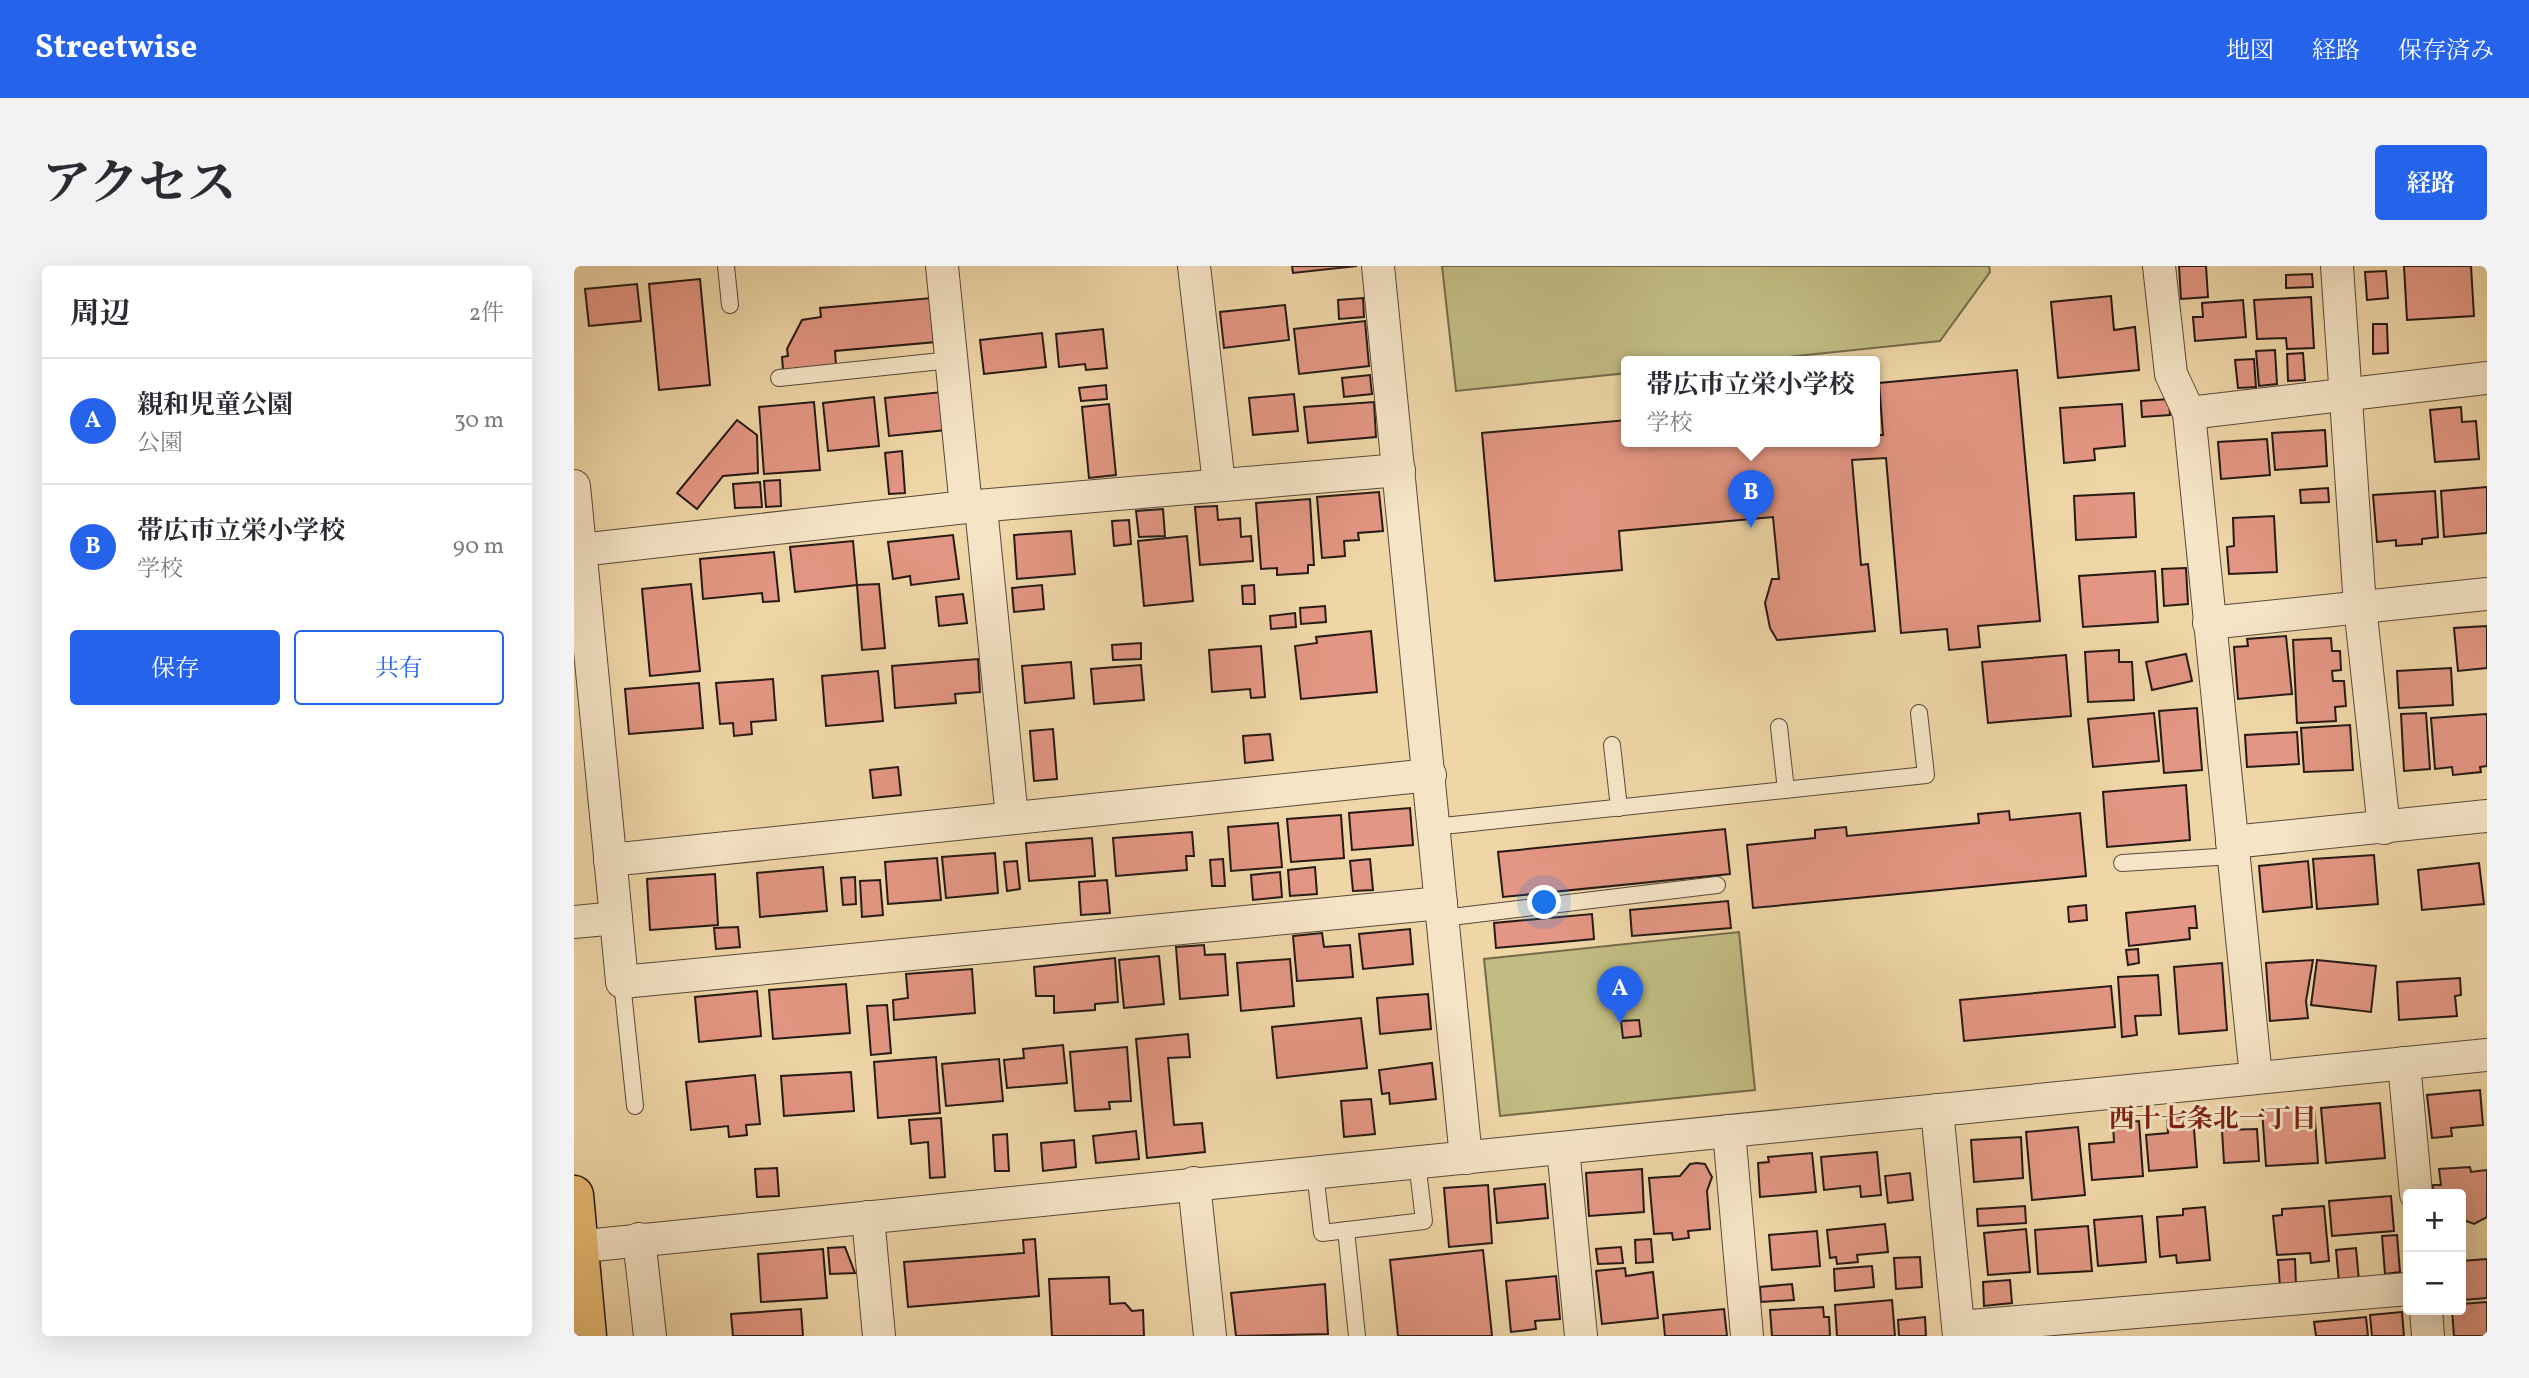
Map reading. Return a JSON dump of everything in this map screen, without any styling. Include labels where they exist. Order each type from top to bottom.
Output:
[{"type":"highway","points":[[574,1195],[576,1247],[587,1336]]},
{"type":"street","points":[[942,266],[951,360],[974,508],[1012,818]]},
{"type":"street","points":[[1194,266],[1219,484]]},
{"type":"street","points":[[1378,266],[1466,1158]]},
{"type":"street","points":[[2159,266],[2171,374],[2189,414],[2256,1077]]},
{"type":"street","points":[[2337,266],[2360,606],[2384,828]]},
{"type":"street","points":[[2189,414],[2487,378]]},
{"type":"street","points":[[580,550],[1219,484],[1399,470]]},
{"type":"street","points":[[574,486],[622,982],[1442,910]]},
{"type":"street","points":[[2209,623],[2487,594]]},
{"type":"street","points":[[610,860],[1430,775]]},
{"type":"street","points":[[2233,849],[2487,816]]},
{"type":"street","points":[[574,922],[616,918]]},
{"type":"street","points":[[576,1247],[2487,1055]]},
{"type":"street","points":[[2404,1063],[2416,1189]]},
{"type":"street","points":[[1937,1110],[1959,1332],[2064,1327],[2403,1290]]},
{"type":"street","points":[[1729,1132],[1747,1336]]},
{"type":"street","points":[[1563,1148],[1581,1336]]},
{"type":"street","points":[[1194,1183],[1210,1336]]},
{"type":"street","points":[[868,1217],[879,1336]]},
{"type":"street","points":[[639,1239],[650,1336]]},
{"type":"street","points":[[2426,1315],[2428,1336]]},
{"type":"lane","points":[[726,266],[730,304]]},
{"type":"lane","points":[[779,378],[951,360]]},
{"type":"lane","points":[[1434,827],[1926,775],[1919,713]]},
{"type":"lane","points":[[1779,727],[1786,790]]},
{"type":"lane","points":[[1612,745],[1619,808]]},
{"type":"lane","points":[[2122,863],[2233,849]]},
{"type":"lane","points":[[1442,910],[1717,885]]},
{"type":"lane","points":[[622,982],[635,1106]]},
{"type":"lane","points":[[1315,1172],[1322,1233],[1424,1221],[1417,1162]]},
{"type":"lane","points":[[1346,1230],[1357,1336]]},
{"type":"shaded area","points":[[1442,266],[1989,266],[1990,272],[1940,341],[1796,356],[1621,356],[1621,374],[1456,391]]},
{"type":"shaded area","points":[[1739,932],[1755,1090],[1500,1116],[1484,959]]},
{"type":"building","points":[[1292,266],[1357,266],[1293,273]]},
{"type":"building","points":[[2179,266],[2206,266],[2208,297],[2181,299]]},
{"type":"building","points":[[2404,266],[2471,266],[2474,316],[2407,320]]},
{"type":"building","points":[[2386,271],[2388,298],[2367,300],[2365,272]]},
{"type":"building","points":[[2312,274],[2313,287],[2286,288],[2286,275]]},
{"type":"building","points":[[700,279],[710,385],[659,390],[649,284]]},
{"type":"building","points":[[637,284],[641,321],[589,326],[585,289]]},
{"type":"building","points":[[2111,296],[2114,330],[2135,327],[2139,370],[2058,378],[2051,302]]},
{"type":"building","points":[[2311,297],[2314,348],[2287,349],[2286,338],[2257,339],[2254,300]]},
{"type":"building","points":[[932,298],[936,342],[835,351],[836,365],[783,370],[782,357],[788,356],[787,349],[802,320],[821,317],[820,308]]},
{"type":"building","points":[[1363,298],[1364,317],[1339,319],[1338,300]]},
{"type":"building","points":[[2243,300],[2246,337],[2195,341],[2193,317],[2203,317],[2202,303]]},
{"type":"building","points":[[1285,305],[1289,340],[1224,348],[1220,312]]},
{"type":"building","points":[[1365,321],[1369,366],[1299,374],[1294,329]]},
{"type":"building","points":[[2373,324],[2387,324],[2388,353],[2373,354]]},
{"type":"building","points":[[1103,329],[1107,368],[1086,370],[1085,364],[1059,367],[1056,334]]},
{"type":"building","points":[[1042,333],[1046,367],[984,374],[980,340]]},
{"type":"building","points":[[2275,350],[2277,384],[2259,386],[2256,351]]},
{"type":"building","points":[[2303,353],[2305,380],[2288,381],[2287,354]]},
{"type":"building","points":[[2254,359],[2256,387],[2238,388],[2235,360]]},
{"type":"building","points":[[2017,370],[2040,621],[1978,626],[1980,647],[1949,650],[1947,629],[1901,633],[1886,458],[1852,460],[1861,565],[1868,564],[1875,631],[1777,640],[1770,628],[1765,603],[1772,579],[1779,579],[1773,517],[1619,531],[1622,570],[1495,581],[1482,433],[1621,421],[1621,447],[1880,447],[1880,435],[1883,435],[1880,383]]},
{"type":"building","points":[[1370,375],[1372,394],[1344,397],[1342,378]]},
{"type":"building","points":[[1106,385],[1107,399],[1081,401],[1079,388]]},
{"type":"building","points":[[942,392],[946,430],[889,436],[885,398]]},
{"type":"building","points":[[1294,394],[1298,431],[1253,435],[1249,398]]},
{"type":"building","points":[[874,397],[879,446],[828,451],[823,403]]},
{"type":"building","points":[[2169,399],[2170,415],[2142,417],[2141,401]]},
{"type":"building","points":[[814,402],[820,470],[764,474],[759,407]]},
{"type":"building","points":[[1374,402],[1376,437],[1308,443],[1304,407]]},
{"type":"building","points":[[1109,404],[1116,475],[1089,478],[1082,407]]},
{"type":"building","points":[[2122,404],[2125,446],[2094,449],[2095,460],[2064,463],[2060,408]]},
{"type":"building","points":[[2461,407],[2462,422],[2476,421],[2479,459],[2435,462],[2430,410]]},
{"type":"building","points":[[737,420],[757,435],[758,473],[723,476],[697,509],[677,493]]},
{"type":"building","points":[[2325,430],[2327,466],[2275,470],[2272,433]]},
{"type":"building","points":[[2267,439],[2270,475],[2221,479],[2218,442]]},
{"type":"building","points":[[902,451],[905,493],[889,494],[885,453]]},
{"type":"building","points":[[780,480],[781,506],[766,507],[764,481]]},
{"type":"building","points":[[760,482],[762,507],[735,508],[733,484]]},
{"type":"building","points":[[2487,487],[2487,533],[2444,537],[2441,491]]},
{"type":"building","points":[[2328,488],[2329,502],[2301,503],[2300,490]]},
{"type":"building","points":[[2435,491],[2438,537],[2422,539],[2422,544],[2396,546],[2396,540],[2377,542],[2373,495]]},
{"type":"building","points":[[1379,492],[1383,531],[1358,533],[1359,540],[1344,541],[1345,556],[1322,558],[1317,497]]},
{"type":"building","points":[[2134,493],[2136,537],[2076,540],[2074,496]]},
{"type":"building","points":[[1310,499],[1314,565],[1308,565],[1308,573],[1277,575],[1277,568],[1261,569],[1256,503]]},
{"type":"building","points":[[1217,506],[1218,520],[1240,518],[1241,537],[1251,536],[1253,561],[1200,565],[1195,507]]},
{"type":"building","points":[[1163,509],[1165,536],[1139,537],[1136,511]]},
{"type":"building","points":[[2274,516],[2277,572],[2229,574],[2227,547],[2234,546],[2233,518]]},
{"type":"building","points":[[1129,520],[1131,544],[1114,546],[1112,521]]},
{"type":"building","points":[[1071,531],[1075,574],[1017,579],[1014,535]]},
{"type":"building","points":[[953,535],[959,579],[911,585],[910,576],[893,579],[888,542]]},
{"type":"building","points":[[1187,536],[1193,601],[1144,606],[1138,541]]},
{"type":"building","points":[[853,541],[857,585],[795,592],[790,547]]},
{"type":"building","points":[[774,552],[779,601],[763,602],[762,593],[703,599],[700,559]]},
{"type":"building","points":[[2186,568],[2188,604],[2164,606],[2162,569]]},
{"type":"building","points":[[2155,571],[2158,622],[2083,627],[2079,576]]},
{"type":"building","points":[[691,584],[700,671],[650,676],[642,589]]},
{"type":"building","points":[[879,584],[885,648],[862,650],[857,585]]},
{"type":"building","points":[[1042,585],[1044,609],[1014,612],[1012,588]]},
{"type":"building","points":[[1254,585],[1255,604],[1243,604],[1242,586]]},
{"type":"building","points":[[963,594],[967,623],[939,626],[936,597]]},
{"type":"building","points":[[1325,606],[1326,622],[1301,624],[1300,608]]},
{"type":"building","points":[[1295,613],[1296,627],[1271,629],[1270,616]]},
{"type":"building","points":[[2487,626],[2487,668],[2458,671],[2454,628]]},
{"type":"building","points":[[1371,631],[1377,692],[1301,699],[1295,646],[1317,643],[1316,637]]},
{"type":"building","points":[[2286,636],[2292,694],[2238,699],[2234,647],[2248,646],[2247,639]]},
{"type":"building","points":[[2331,638],[2332,651],[2340,651],[2341,670],[2332,671],[2333,681],[2344,681],[2346,706],[2335,707],[2336,721],[2297,723],[2293,640]]},
{"type":"building","points":[[1141,643],[1141,659],[1113,660],[1112,645]]},
{"type":"building","points":[[1261,646],[1265,697],[1251,698],[1250,689],[1212,692],[1209,650]]},
{"type":"building","points":[[2119,650],[2119,662],[2132,662],[2134,700],[2088,702],[2085,652]]},
{"type":"building","points":[[2186,654],[2192,681],[2152,690],[2146,662]]},
{"type":"building","points":[[2066,655],[2071,716],[1988,723],[1982,662]]},
{"type":"building","points":[[978,659],[980,692],[955,694],[956,703],[895,708],[892,666]]},
{"type":"building","points":[[1071,662],[1074,698],[1025,703],[1022,666]]},
{"type":"building","points":[[1141,665],[1144,700],[1094,704],[1091,669]]},
{"type":"building","points":[[2451,668],[2453,705],[2399,708],[2397,671]]},
{"type":"building","points":[[878,671],[883,721],[826,726],[822,676]]},
{"type":"building","points":[[773,679],[776,720],[751,722],[752,734],[734,736],[733,723],[720,724],[716,683]]},
{"type":"building","points":[[699,683],[703,728],[629,734],[625,689]]},
{"type":"building","points":[[2197,708],[2202,770],[2164,773],[2159,711]]},
{"type":"building","points":[[2154,713],[2159,761],[2093,767],[2088,719]]},
{"type":"building","points":[[2426,713],[2430,769],[2404,771],[2401,714]]},
{"type":"building","points":[[2487,714],[2487,766],[2480,767],[2481,772],[2453,775],[2452,767],[2435,769],[2431,718]]},
{"type":"building","points":[[2350,725],[2353,770],[2304,772],[2301,728]]},
{"type":"building","points":[[1053,729],[1057,779],[1034,781],[1030,731]]},
{"type":"building","points":[[2297,732],[2299,764],[2247,767],[2245,735]]},
{"type":"building","points":[[1270,734],[1273,760],[1245,763],[1243,736]]},
{"type":"building","points":[[898,767],[901,795],[873,798],[870,770]]},
{"type":"building","points":[[2186,785],[2190,840],[2107,847],[2103,792]]},
{"type":"building","points":[[1410,808],[1413,845],[1352,850],[1349,813]]},
{"type":"building","points":[[2009,811],[2010,820],[2080,813],[2086,876],[1753,908],[1747,845],[1815,838],[1815,830],[1846,827],[1847,836],[1979,823],[1978,814]]},
{"type":"building","points":[[1341,815],[1344,858],[1291,862],[1287,819]]},
{"type":"building","points":[[1278,823],[1282,867],[1231,871],[1228,827]]},
{"type":"building","points":[[1725,829],[1730,874],[1503,897],[1498,852]]},
{"type":"building","points":[[1192,832],[1194,856],[1186,856],[1187,870],[1116,876],[1113,838]]},
{"type":"building","points":[[1092,838],[1095,876],[1029,881],[1026,843]]},
{"type":"building","points":[[995,853],[998,893],[946,898],[942,857]]},
{"type":"building","points":[[2374,855],[2378,904],[2317,909],[2313,859]]},
{"type":"building","points":[[937,858],[941,900],[888,904],[885,862]]},
{"type":"building","points":[[1223,859],[1225,886],[1212,886],[1210,860]]},
{"type":"building","points":[[1370,859],[1373,890],[1353,891],[1350,861]]},
{"type":"building","points":[[1017,861],[1020,889],[1007,891],[1004,862]]},
{"type":"building","points":[[2308,861],[2312,907],[2263,912],[2259,866]]},
{"type":"building","points":[[2479,863],[2484,904],[2422,910],[2418,870]]},
{"type":"building","points":[[823,867],[827,911],[760,917],[757,873]]},
{"type":"building","points":[[1315,867],[1317,894],[1290,896],[1288,870]]},
{"type":"building","points":[[1280,872],[1282,897],[1253,900],[1251,875]]},
{"type":"building","points":[[715,874],[718,925],[650,930],[647,879]]},
{"type":"building","points":[[855,877],[856,904],[843,905],[841,878]]},
{"type":"building","points":[[880,880],[883,915],[862,917],[860,881]]},
{"type":"building","points":[[1107,880],[1110,913],[1081,915],[1079,882]]},
{"type":"building","points":[[1728,901],[1731,928],[1632,936],[1630,910]]},
{"type":"building","points":[[2086,905],[2087,920],[2069,922],[2068,907]]},
{"type":"building","points":[[2195,906],[2197,928],[2189,928],[2190,939],[2129,946],[2126,913]]},
{"type":"building","points":[[1592,914],[1594,939],[1496,948],[1494,923]]},
{"type":"building","points":[[738,927],[740,947],[716,949],[714,928]]},
{"type":"building","points":[[1410,929],[1413,964],[1363,969],[1359,934]]},
{"type":"building","points":[[1322,933],[1324,947],[1350,945],[1353,977],[1297,981],[1293,936]]},
{"type":"building","points":[[1204,945],[1205,955],[1225,954],[1228,995],[1180,999],[1176,947]]},
{"type":"building","points":[[2138,949],[2139,963],[2128,965],[2126,950]]},
{"type":"building","points":[[1159,956],[1164,1004],[1124,1008],[1119,960]]},
{"type":"building","points":[[1115,958],[1118,1002],[1095,1004],[1095,1010],[1054,1013],[1054,996],[1036,996],[1034,967]]},
{"type":"building","points":[[1290,959],[1294,1006],[1241,1011],[1237,963]]},
{"type":"building","points":[[2313,960],[2306,1001],[2308,1018],[2270,1021],[2266,963]]},
{"type":"building","points":[[2317,960],[2376,966],[2371,1012],[2311,1005]]},
{"type":"building","points":[[2222,963],[2227,1030],[2179,1034],[2174,967]]},
{"type":"building","points":[[972,969],[975,1013],[894,1020],[893,1000],[908,998],[906,974]]},
{"type":"building","points":[[2158,975],[2161,1015],[2135,1016],[2137,1035],[2122,1037],[2118,977]]},
{"type":"building","points":[[2460,978],[2461,995],[2455,996],[2457,1016],[2399,1020],[2397,982]]},
{"type":"building","points":[[846,984],[850,1033],[773,1039],[769,990]]},
{"type":"building","points":[[2111,986],[2115,1027],[1964,1041],[1960,1000]]},
{"type":"building","points":[[757,991],[761,1036],[699,1042],[695,997]]},
{"type":"building","points":[[1428,994],[1431,1029],[1380,1034],[1377,998]]},
{"type":"building","points":[[887,1005],[891,1053],[871,1055],[867,1006]]},
{"type":"building","points":[[1361,1018],[1367,1068],[1277,1078],[1272,1027]]},
{"type":"building","points":[[1639,1020],[1641,1036],[1623,1038],[1621,1021]]},
{"type":"building","points":[[1188,1034],[1190,1057],[1168,1058],[1174,1125],[1202,1123],[1205,1152],[1147,1158],[1136,1039]]},
{"type":"building","points":[[1063,1045],[1067,1083],[1007,1088],[1004,1060],[1024,1058],[1023,1049]]},
{"type":"building","points":[[1127,1047],[1131,1101],[1109,1102],[1110,1109],[1075,1111],[1070,1052]]},
{"type":"building","points":[[936,1057],[940,1113],[878,1118],[874,1062]]},
{"type":"building","points":[[999,1059],[1003,1101],[946,1106],[942,1064]]},
{"type":"building","points":[[1432,1063],[1436,1099],[1390,1104],[1389,1093],[1382,1094],[1379,1070]]},
{"type":"building","points":[[851,1072],[854,1111],[784,1116],[781,1076]]},
{"type":"building","points":[[755,1075],[760,1124],[746,1125],[747,1135],[729,1137],[728,1126],[691,1130],[686,1082]]},
{"type":"building","points":[[2480,1090],[2483,1125],[2451,1128],[2452,1136],[2432,1138],[2427,1095]]},
{"type":"building","points":[[1371,1099],[1375,1134],[1344,1137],[1341,1101]]},
{"type":"building","points":[[2380,1103],[2385,1158],[2326,1163],[2321,1108]]},
{"type":"building","points":[[2314,1106],[2318,1163],[2266,1166],[2262,1110]]},
{"type":"building","points":[[2193,1116],[2197,1167],[2149,1171],[2146,1135],[2168,1133],[2167,1118]]},
{"type":"building","points":[[941,1118],[945,1177],[930,1178],[928,1142],[911,1144],[909,1120]]},
{"type":"building","points":[[2139,1121],[2143,1176],[2092,1180],[2089,1144],[2114,1142],[2113,1123]]},
{"type":"building","points":[[2078,1127],[2085,1195],[2032,1200],[2026,1132]]},
{"type":"building","points":[[2257,1129],[2259,1161],[2224,1163],[2222,1130]]},
{"type":"building","points":[[1136,1131],[1139,1159],[1096,1163],[1093,1136]]},
{"type":"building","points":[[1007,1134],[1009,1171],[995,1171],[993,1135]]},
{"type":"building","points":[[2021,1137],[2023,1178],[1974,1182],[1971,1140]]},
{"type":"building","points":[[1074,1140],[1076,1167],[1043,1171],[1041,1143]]},
{"type":"building","points":[[1877,1152],[1881,1195],[1861,1197],[1860,1186],[1824,1190],[1821,1157]]},
{"type":"building","points":[[1812,1153],[1816,1192],[1760,1197],[1758,1163],[1769,1162],[1768,1157]]},
{"type":"building","points":[[1690,1164],[1705,1164],[1712,1177],[1707,1191],[1710,1229],[1688,1231],[1689,1238],[1673,1240],[1672,1233],[1654,1234],[1649,1178],[1680,1176]]},
{"type":"building","points":[[2470,1167],[2471,1172],[2487,1170],[2487,1217],[2474,1224],[2466,1221],[2466,1189],[2433,1189],[2433,1185],[2441,1185],[2439,1169]]},
{"type":"building","points":[[777,1168],[779,1196],[757,1197],[755,1169]]},
{"type":"building","points":[[1642,1169],[1644,1212],[1589,1216],[1586,1173]]},
{"type":"building","points":[[1910,1173],[1913,1200],[1888,1203],[1885,1176]]},
{"type":"building","points":[[1545,1184],[1548,1218],[1497,1223],[1494,1189]]},
{"type":"building","points":[[1488,1185],[1492,1243],[1449,1247],[1444,1188]]},
{"type":"building","points":[[2391,1196],[2394,1231],[2332,1236],[2329,1201]]},
{"type":"building","points":[[2025,1206],[2026,1223],[1978,1226],[1977,1209]]},
{"type":"building","points":[[2324,1206],[2329,1261],[2311,1263],[2310,1253],[2277,1255],[2273,1216],[2282,1215],[2282,1209]]},
{"type":"building","points":[[2205,1207],[2210,1260],[2177,1263],[2176,1255],[2160,1257],[2157,1217],[2183,1215],[2183,1209]]},
{"type":"building","points":[[2142,1216],[2146,1262],[2098,1266],[2094,1220]]},
{"type":"building","points":[[1885,1224],[1888,1252],[1857,1255],[1858,1262],[1837,1264],[1836,1257],[1830,1258],[1827,1230]]},
{"type":"building","points":[[2088,1226],[2092,1271],[2038,1274],[2035,1230]]},
{"type":"building","points":[[2026,1229],[2030,1272],[1988,1275],[1984,1233]]},
{"type":"building","points":[[1817,1231],[1820,1266],[1772,1270],[1769,1235]]},
{"type":"building","points":[[2397,1235],[2400,1272],[2385,1274],[2382,1236]]},
{"type":"building","points":[[1035,1239],[1039,1296],[908,1307],[904,1262],[1024,1253],[1023,1240]]},
{"type":"building","points":[[1651,1239],[1653,1262],[1636,1263],[1635,1240]]},
{"type":"building","points":[[845,1247],[855,1273],[830,1274],[828,1248]]},
{"type":"building","points":[[1621,1247],[1623,1263],[1598,1264],[1596,1249]]},
{"type":"building","points":[[2356,1248],[2359,1281],[2339,1282],[2336,1250]]},
{"type":"building","points":[[823,1249],[827,1298],[761,1302],[758,1254]]},
{"type":"building","points":[[1483,1250],[1492,1336],[1398,1336],[1390,1260]]},
{"type":"building","points":[[1920,1257],[1922,1287],[1896,1289],[1894,1258]]},
{"type":"building","points":[[2295,1259],[2296,1286],[2280,1287],[2278,1260]]},
{"type":"building","points":[[2487,1259],[2487,1298],[2466,1300],[2466,1261]]},
{"type":"building","points":[[1872,1266],[1874,1287],[1835,1291],[1834,1269]]},
{"type":"building","points":[[1625,1268],[1626,1276],[1653,1272],[1658,1318],[1602,1324],[1596,1271]]},
{"type":"building","points":[[1556,1276],[1560,1319],[1535,1321],[1536,1329],[1511,1332],[1506,1281]]},
{"type":"building","points":[[1109,1277],[1110,1304],[1125,1303],[1132,1311],[1143,1310],[1144,1336],[1052,1336],[1049,1279]]},
{"type":"building","points":[[2010,1280],[2012,1303],[1984,1306],[1983,1282]]},
{"type":"building","points":[[1325,1284],[1328,1334],[1236,1336],[1231,1293]]},
{"type":"building","points":[[1792,1284],[1794,1300],[1761,1302],[1760,1287]]},
{"type":"building","points":[[1892,1300],[1895,1336],[1837,1336],[1835,1305]]},
{"type":"building","points":[[2487,1302],[2487,1336],[2454,1336],[2452,1315],[2466,1315],[2466,1304]]},
{"type":"building","points":[[1823,1307],[1824,1317],[1829,1317],[1830,1336],[1772,1336],[1770,1310]]},
{"type":"building","points":[[801,1309],[803,1336],[733,1336],[731,1314]]},
{"type":"building","points":[[1724,1309],[1727,1336],[1665,1336],[1663,1315]]},
{"type":"building","points":[[2402,1312],[2404,1336],[2372,1336],[2370,1315]]},
{"type":"building","points":[[1925,1317],[1926,1336],[1899,1336],[1898,1320]]},
{"type":"building","points":[[2366,1317],[2368,1336],[2316,1336],[2314,1322]]},
{"type":"place","name":"帯広市立栄小学校","points":[[1751,528]]},
{"type":"place","name":"親和児童公園","points":[[1620,1024]]},
{"type":"district","name":"西十七条北一丁目","points":[[2213,1120]]}]
